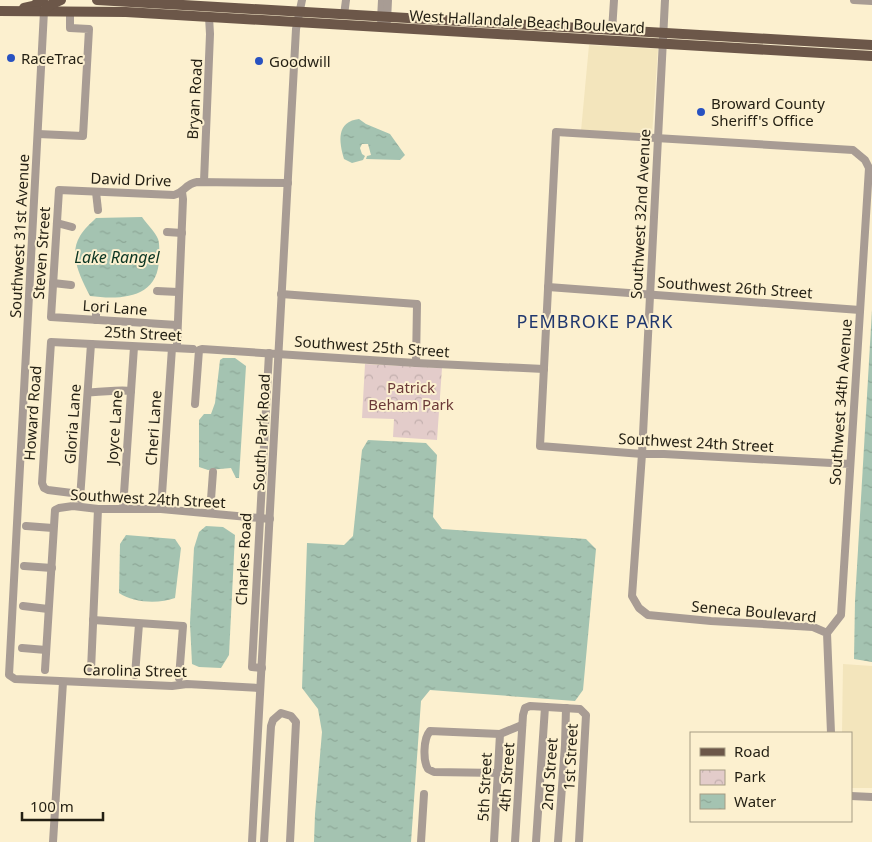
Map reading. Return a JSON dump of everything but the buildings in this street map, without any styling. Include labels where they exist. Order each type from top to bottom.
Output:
[{"type":"main road","points":[[5,11],[33,6],[43,0]]},
{"type":"main road","points":[[44,11],[48,6],[61,0]]},
{"type":"main road","name":"West Hallandale Beach Boulevard","points":[[96,0],[205,3],[344,15],[384,16],[495,29],[802,47],[872,56]]},
{"type":"main road","points":[[180,16],[199,12],[205,3]]},
{"type":"main road","name":"West Hallandale Beach Boulevard","points":[[5,11],[70,11],[209,17],[430,30],[504,28],[546,31],[558,27],[612,31],[744,48],[802,47]]},
{"type":"main road","points":[[802,47],[816,46],[853,49],[868,45]]},
{"type":"street","points":[[298,0],[300,10]]},
{"type":"street","points":[[297,23],[302,0]]},
{"type":"street","points":[[344,15],[346,0]]},
{"type":"street","points":[[382,0],[384,16]]},
{"type":"street","points":[[383,27],[388,0]]},
{"type":"street","points":[[612,31],[614,0]]},
{"type":"street","name":"Southwest 32nd Avenue","points":[[639,608],[632,596],[642,454],[665,0]]},
{"type":"street","points":[[854,0],[872,1]]},
{"type":"street","name":"Southwest 31st Avenue","points":[[10,677],[8,667],[44,11]]},
{"type":"street","points":[[38,134],[83,136],[89,29],[70,28],[70,11]]},
{"type":"street","name":"Bryan Road","points":[[204,182],[210,34],[209,17]]},
{"type":"street","name":"South Park Road","points":[[252,842],[297,23]]},
{"type":"street","points":[[544,369],[556,132],[658,138]]},
{"type":"street","name":"Southwest 34th Avenue","points":[[658,138],[854,150],[866,160],[869,168],[841,615],[827,632]]},
{"type":"street","name":"David Drive","points":[[59,190],[174,196],[182,192],[191,183],[288,184]]},
{"type":"street","name":"Steven Street","points":[[51,317],[59,190]]},
{"type":"street","points":[[96,192],[98,210]]},
{"type":"street","name":"Cheri Lane","points":[[161,509],[177,325],[182,233],[182,192]]},
{"type":"street","points":[[57,223],[72,227]]},
{"type":"street","points":[[167,232],[182,233]]},
{"type":"street","points":[[53,283],[71,285]]},
{"type":"street","name":"Southwest 26th Street","points":[[548,288],[860,310]]},
{"type":"street","points":[[157,291],[178,292]]},
{"type":"street","points":[[281,294],[417,304],[416,363]]},
{"type":"street","points":[[96,306],[96,320]]},
{"type":"street","name":"Lori Lane","points":[[51,317],[177,325]]},
{"type":"street","name":"Howard Road","points":[[80,494],[48,490],[44,488],[42,483],[51,342],[91,344]]},
{"type":"street","name":"25th Street","points":[[91,344],[196,349]]},
{"type":"street","name":"Gloria Lane","points":[[79,506],[91,344]]},
{"type":"street","name":"Joyce Lane","points":[[123,508],[134,347]]},
{"type":"street","points":[[195,404],[196,349]]},
{"type":"street","name":"Southwest 25th Street","points":[[196,349],[544,369]]},
{"type":"street","name":"Charles Road","points":[[262,668],[252,667],[269,352]]},
{"type":"street","name":"Southwest 24th Street","points":[[544,369],[540,446],[642,454],[850,464]]},
{"type":"street","points":[[88,392],[96,393],[116,389],[131,391]]},
{"type":"street","points":[[210,513],[213,472]]},
{"type":"street","name":"Southwest 24th Street","points":[[53,528],[55,510],[79,506],[98,509],[161,509],[270,519]]},
{"type":"street","points":[[91,670],[98,509]]},
{"type":"street","points":[[26,526],[53,528],[45,670]]},
{"type":"street","points":[[24,566],[52,568]]},
{"type":"street","points":[[23,606],[48,609]]},
{"type":"street","name":"Seneca Boulevard","points":[[639,608],[648,615],[813,627],[827,632],[831,732]]},
{"type":"street","points":[[93,620],[183,626],[179,678]]},
{"type":"street","points":[[135,675],[139,624]]},
{"type":"street","points":[[22,648],[46,650]]},
{"type":"street","name":"Carolina Street","points":[[10,677],[15,679],[63,682],[172,686],[187,684],[260,688]]},
{"type":"street","points":[[53,842],[63,682]]},
{"type":"street","name":"1st Street","points":[[523,714],[527,707],[545,707],[580,709],[586,715],[579,842]]},
{"type":"street","points":[[536,842],[545,707]]},
{"type":"street","name":"2nd Street","points":[[558,842],[566,708]]},
{"type":"street","points":[[264,842],[271,726],[273,720],[281,713],[291,716],[296,722],[290,842]]},
{"type":"street","name":"4th Street","points":[[515,842],[523,714]]},
{"type":"street","points":[[499,773],[434,772],[428,769],[425,764],[426,736],[430,731],[500,734],[522,725]]},
{"type":"street","name":"5th Street","points":[[494,842],[500,734]]},
{"type":"street","points":[[421,842],[424,794]]},
{"type":"street","points":[[852,796],[872,797]]},
{"type":"shaded area","points":[[589,45],[658,49],[652,135],[581,131]]},
{"type":"shaded area","points":[[843,664],[872,666],[872,788],[852,788],[852,732],[842,732]]},
{"type":"green space","name":"Patrick Beham Park","points":[[365,364],[442,368],[437,440],[393,437],[394,419],[362,418]]},
{"type":"water","points":[[359,119],[390,134],[405,155],[400,160],[366,159],[367,156],[371,155],[368,144],[362,144],[360,148],[365,156],[363,160],[352,163],[344,159],[340,139],[341,133],[346,124]]},
{"type":"water","name":"Lake Rangel","points":[[142,217],[155,234],[159,243],[157,272],[152,282],[136,294],[125,297],[90,296],[80,274],[76,259],[75,251],[82,233],[96,218]]},
{"type":"water","points":[[872,310],[872,662],[854,659],[855,601]]},
{"type":"water","points":[[223,358],[235,358],[246,366],[239,478],[236,478],[231,468],[208,470],[199,467],[199,420],[204,414],[211,414],[215,403],[220,360]]},
{"type":"water","points":[[368,440],[426,443],[437,455],[433,517],[442,529],[586,539],[596,549],[583,690],[575,701],[430,690],[421,701],[411,842],[314,842],[322,732],[318,709],[302,688],[307,543],[344,545],[353,536],[362,450]]},
{"type":"water","points":[[206,526],[223,527],[235,535],[229,655],[221,668],[199,667],[192,664],[190,623],[194,548],[199,532]]},
{"type":"water","points":[[126,535],[175,539],[181,548],[175,598],[146,602],[131,599],[119,593],[120,544]]},
{"type":"place","name":"RaceTrac","points":[[11,58]]},
{"type":"place","name":"Goodwill","points":[[259,61]]},
{"type":"place","name":"Broward County Sheriff's Office","points":[[701,112]]},
{"type":"district","name":"PEMBROKE PARK","points":[[595,321]]}]
